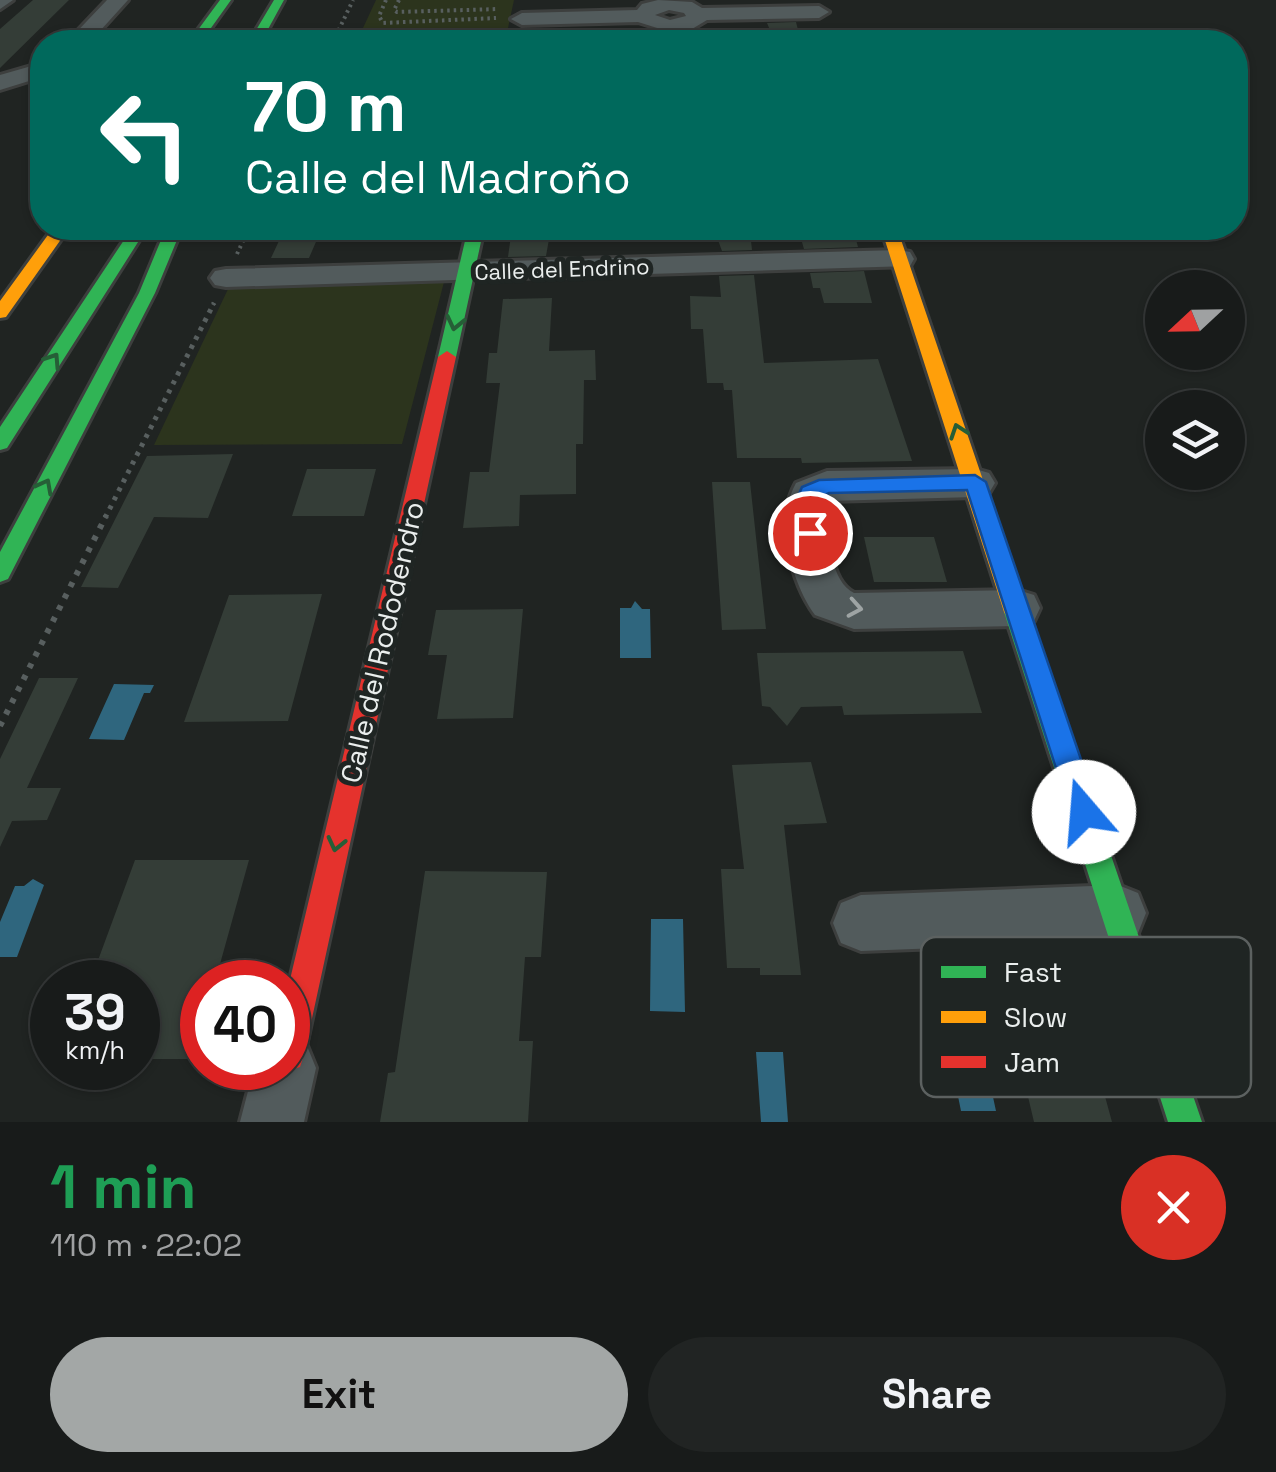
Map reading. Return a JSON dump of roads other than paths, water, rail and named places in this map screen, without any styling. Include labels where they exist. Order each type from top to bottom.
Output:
[{"type":"main road","points":[[204,30],[226,0]]},
{"type":"main road","points":[[262,30],[279,0]]},
{"type":"main road","points":[[0,314],[52,240]]},
{"type":"main road","points":[[0,442],[132,240]]},
{"type":"main road","points":[[0,573],[147,292],[169,240]]},
{"type":"main road","name":"Calle del Rododendro","points":[[310,960],[473,240]]},
{"type":"main road","points":[[893,240],[1126,937]]},
{"type":"main road","points":[[1178,1097],[1186,1122]]},
{"type":"street","points":[[89,30],[118,0]]},
{"type":"street","points":[[524,9],[643,16],[652,23],[670,18],[694,21],[698,14],[819,13]]},
{"type":"street","points":[[0,84],[30,74]]},
{"type":"street","points":[[683,240],[684,265]]},
{"type":"street","name":"Calle del Endrino","points":[[226,278],[899,259]]},
{"type":"street","points":[[975,482],[826,485],[810,493],[805,506],[820,587],[832,603],[854,611],[1018,608]]},
{"type":"street","points":[[861,922],[1118,913]]},
{"type":"street","points":[[272,1122],[280,1090]]},
{"type":"water","points":[[635,601],[642,609],[650,609],[651,658],[620,658],[620,608],[631,608]]},
{"type":"water","points":[[114,684],[154,685],[150,693],[144,693],[124,740],[89,739]]},
{"type":"water","points":[[33,879],[44,885],[17,957],[0,957],[0,922],[15,886],[24,886]]},
{"type":"water","points":[[651,919],[683,919],[685,1012],[650,1011]]},
{"type":"water","points":[[756,1052],[783,1052],[788,1122],[761,1122]]},
{"type":"water","points":[[958,1097],[993,1097],[996,1111],[961,1111]]}]
